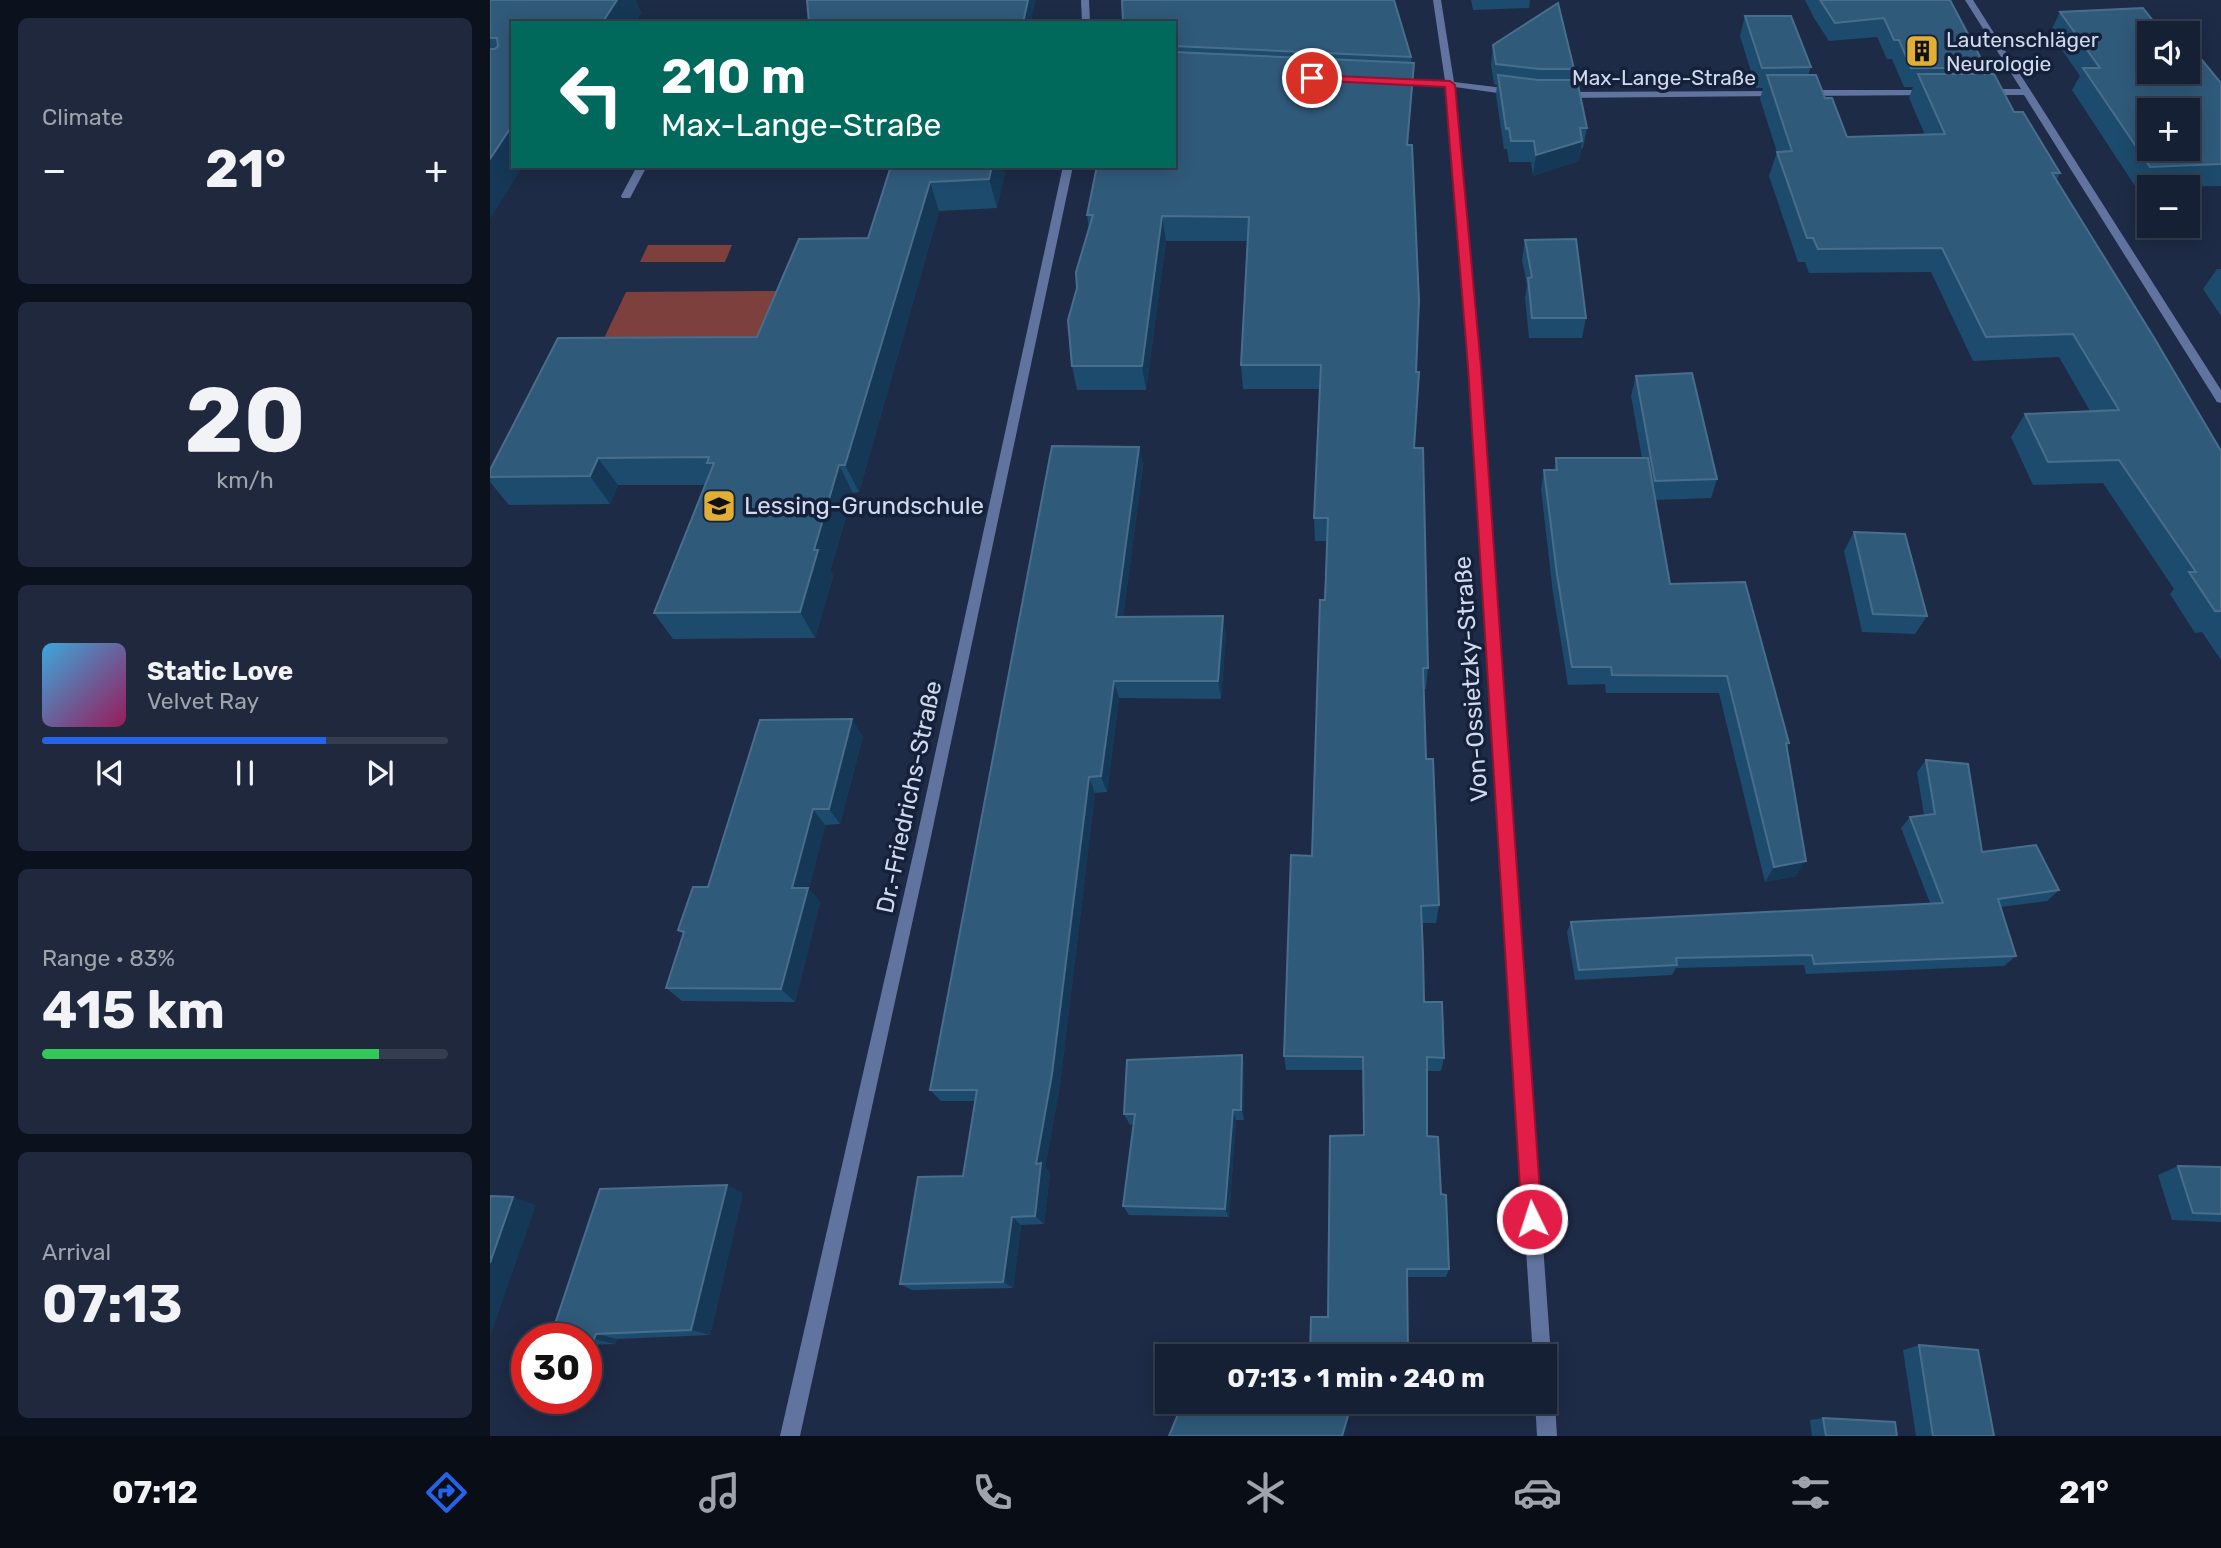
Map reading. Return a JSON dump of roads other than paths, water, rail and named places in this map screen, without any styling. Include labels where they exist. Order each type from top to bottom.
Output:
[{"type":"street","points":[[1085,0],[1086,21]]},
{"type":"street","name":"Von-Ossietzky-Straße","points":[[1437,0],[1450,85],[1474,367],[1541,1344]]},
{"type":"street","points":[[1969,0],[2221,399]]},
{"type":"street","points":[[1381,81],[1523,93]]},
{"type":"street","points":[[1973,92],[2028,92]]},
{"type":"street","name":"Max-Lange-Straße","points":[[1549,95],[1946,93]]},
{"type":"street","points":[[626,196],[641,168]]},
{"type":"street","name":"Dr.-Friedrichs-Straße","points":[[790,1436],[922,846],[1068,168]]},
{"type":"street","points":[[1546,1414],[1547,1436]]},
{"type":"place","name":"Lautenschläger Neurologie","points":[[1922,51]]},
{"type":"place","name":"Lessing-Grundschule","points":[[719,506]]}]
